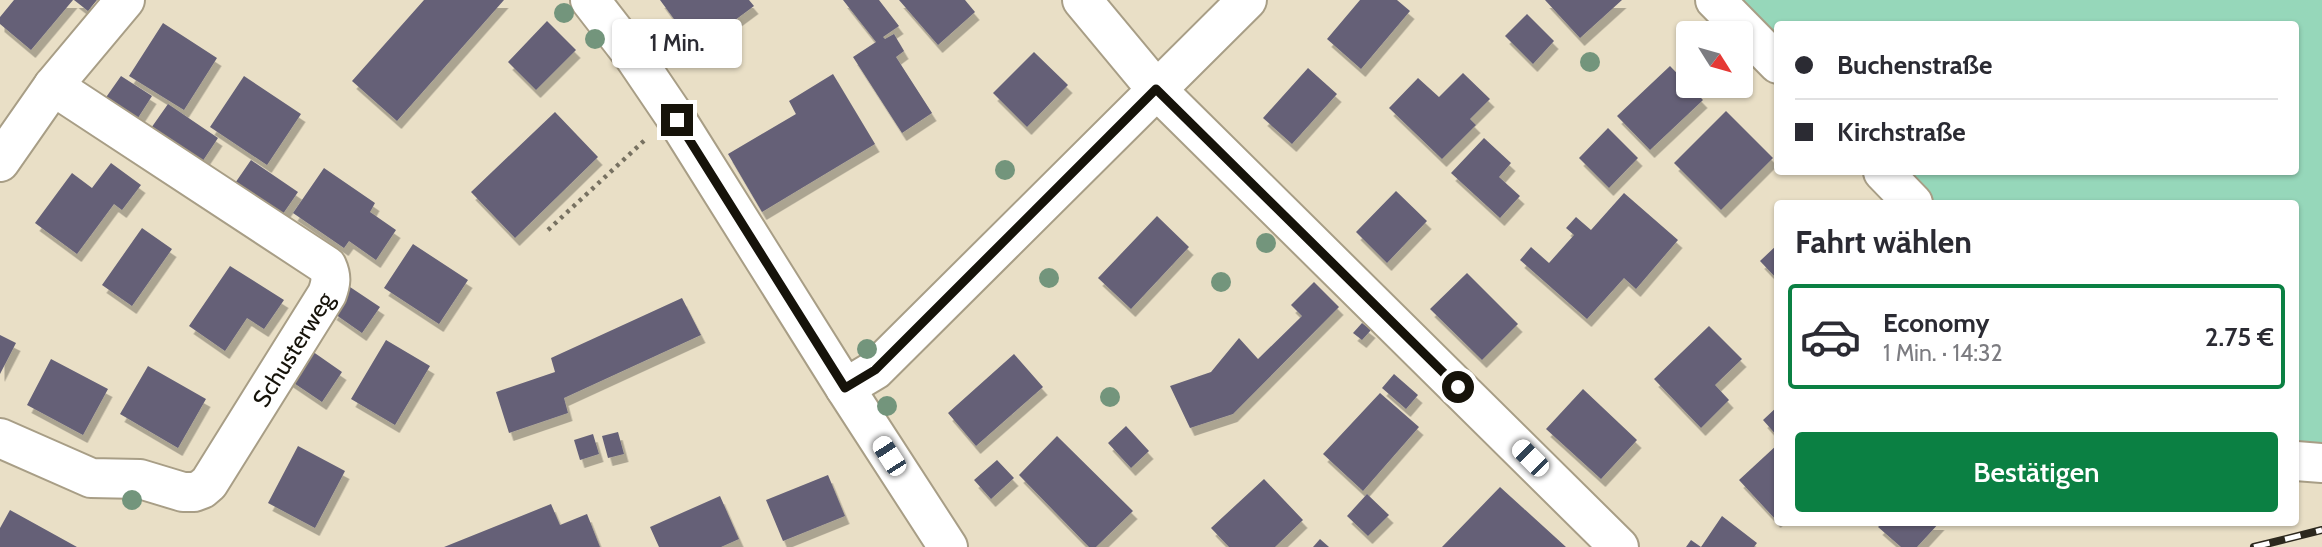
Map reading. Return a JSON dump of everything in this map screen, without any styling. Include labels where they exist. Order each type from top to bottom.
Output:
[{"type":"street","points":[[0,162],[53,86],[125,0]]},
{"type":"street","points":[[590,0],[635,58],[677,120],[948,547]]},
{"type":"street","points":[[1082,0],[1156,89],[1619,547]]},
{"type":"street","points":[[845,388],[875,370],[1247,0]]},
{"type":"street","points":[[1715,0],[1774,60]]},
{"type":"street","name":"Schusterweg","points":[[0,438],[91,478],[140,479],[183,492],[202,489],[209,483],[331,284],[332,275],[327,266],[53,86]]},
{"type":"street","points":[[1886,175],[1910,200]]},
{"type":"street","points":[[2299,461],[2322,463]]},
{"type":"path","points":[[548,230],[654,132],[677,120]]},
{"type":"green space","points":[[1737,0],[2322,0],[2322,445],[2299,449],[2299,200],[1930,200],[1906,175],[2299,175],[2299,21],[1774,21],[1774,38]]},
{"type":"building","points":[[14,0],[73,0],[31,50],[0,24],[0,17]]},
{"type":"building","points":[[74,0],[97,0],[88,11]]},
{"type":"building","points":[[424,0],[504,0],[397,121],[352,81]]},
{"type":"building","points":[[660,0],[749,0],[754,6],[696,49]]},
{"type":"building","points":[[843,0],[879,0],[899,26],[883,37],[885,39],[894,34],[904,51],[896,57],[932,113],[902,133],[853,57],[876,42]]},
{"type":"building","points":[[899,0],[965,0],[975,12],[938,45]]},
{"type":"building","points":[[1360,0],[1397,0],[1410,11],[1361,69],[1327,39]]},
{"type":"building","points":[[1545,0],[1622,0],[1580,38]]},
{"type":"building","points":[[1527,14],[1554,41],[1533,64],[1505,36]]},
{"type":"building","points":[[547,21],[576,50],[536,90],[508,62]]},
{"type":"building","points":[[163,23],[217,58],[184,110],[129,76]]},
{"type":"building","points":[[1034,52],[1068,85],[1027,127],[993,93]]},
{"type":"building","points":[[1670,66],[1676,72],[1676,98],[1703,100],[1650,150],[1617,116]]},
{"type":"building","points":[[1308,68],[1337,94],[1292,144],[1263,118]]},
{"type":"building","points":[[1463,73],[1490,99],[1470,119],[1476,125],[1442,159],[1389,108],[1418,78],[1439,97]]},
{"type":"building","points":[[833,74],[875,144],[762,212],[728,154],[796,114],[789,101]]},
{"type":"building","points":[[121,76],[152,96],[134,124],[102,103]]},
{"type":"building","points":[[244,76],[301,114],[267,165],[210,127]]},
{"type":"building","points":[[168,104],[218,138],[200,165],[149,131]]},
{"type":"building","points":[[1726,111],[1773,158],[1721,210],[1674,163]]},
{"type":"building","points":[[555,112],[598,157],[515,238],[471,192]]},
{"type":"building","points":[[1608,128],[1638,158],[1609,188],[1579,158]]},
{"type":"building","points":[[1484,138],[1511,163],[1499,177],[1520,196],[1500,218],[1451,173]]},
{"type":"building","points":[[251,160],[298,192],[278,221],[231,189]]},
{"type":"building","points":[[111,163],[141,185],[122,210],[114,204],[77,254],[35,223],[72,173],[92,188]]},
{"type":"building","points":[[324,168],[375,203],[370,212],[396,230],[376,260],[349,241],[344,248],[293,213]]},
{"type":"building","points":[[1396,191],[1427,221],[1387,263],[1356,232]]},
{"type":"building","points":[[1624,193],[1678,240],[1636,289],[1624,278],[1587,319],[1520,260],[1531,247],[1549,263],[1574,235],[1566,228],[1576,217],[1591,230]]},
{"type":"building","points":[[1157,216],[1189,247],[1131,309],[1098,278]]},
{"type":"building","points":[[142,228],[172,249],[132,306],[102,285]]},
{"type":"building","points":[[413,244],[468,280],[439,324],[384,288]]},
{"type":"building","points":[[1774,248],[1774,276],[1760,261]]},
{"type":"building","points":[[230,266],[284,300],[264,329],[247,318],[225,351],[189,326]]},
{"type":"building","points":[[1467,273],[1518,324],[1482,360],[1430,309]]},
{"type":"building","points":[[1314,282],[1339,307],[1233,414],[1190,428],[1170,386],[1211,372],[1239,338],[1258,359],[1302,316],[1291,305]]},
{"type":"building","points":[[350,287],[380,307],[362,333],[332,312]]},
{"type":"building","points":[[682,298],[701,335],[564,398],[568,413],[509,433],[496,392],[555,372],[551,358]]},
{"type":"building","points":[[1362,323],[1371,330],[1362,340],[1353,333]]},
{"type":"building","points":[[1709,326],[1742,359],[1715,385],[1729,400],[1701,428],[1654,379]]},
{"type":"building","points":[[0,335],[16,343],[0,374]]},
{"type":"building","points":[[386,340],[430,366],[395,425],[351,399]]},
{"type":"building","points":[[309,349],[342,372],[322,402],[288,379]]},
{"type":"building","points":[[1014,354],[1043,387],[976,446],[948,413]]},
{"type":"building","points":[[51,359],[108,389],[83,435],[27,405]]},
{"type":"building","points":[[148,366],[206,399],[178,448],[120,414]]},
{"type":"building","points":[[1394,374],[1418,395],[1406,409],[1382,388]]},
{"type":"building","points":[[1583,389],[1637,440],[1601,479],[1546,429]]},
{"type":"building","points":[[1380,393],[1419,427],[1363,491],[1323,454]]},
{"type":"building","points":[[1774,410],[1774,432],[1763,420]]},
{"type":"building","points":[[1126,426],[1149,451],[1131,468],[1108,443]]},
{"type":"building","points":[[618,432],[624,454],[608,458],[602,436]]},
{"type":"building","points":[[593,434],[599,454],[580,460],[574,440]]},
{"type":"building","points":[[1057,436],[1133,511],[1096,547],[1089,547],[1019,475]]},
{"type":"building","points":[[298,446],[345,471],[315,528],[268,503]]},
{"type":"building","points":[[1774,448],[1774,518],[1739,480]]},
{"type":"building","points":[[997,460],[1014,478],[991,499],[974,480]]},
{"type":"building","points":[[828,475],[845,516],[783,541],[766,500]]},
{"type":"building","points":[[1264,479],[1303,520],[1275,547],[1229,547],[1211,528]]},
{"type":"building","points":[[1500,487],[1566,547],[1442,547]]},
{"type":"building","points":[[1367,494],[1389,515],[1368,536],[1347,516]]},
{"type":"building","points":[[720,496],[739,539],[721,547],[659,547],[650,527]]},
{"type":"building","points":[[551,504],[560,525],[587,514],[600,547],[444,547]]},
{"type":"building","points":[[10,510],[77,547],[0,547],[0,528]]},
{"type":"building","points":[[1722,516],[1757,543],[1754,547],[1701,547]]},
{"type":"building","points":[[1936,526],[1917,547],[1901,547],[1878,527]]},
{"type":"building","points":[[1320,539],[1329,547],[1313,547]]},
{"type":"building","points":[[1691,540],[1701,547],[1686,547]]},
{"type":"railway","points":[[2254,547],[2322,530]]},
{"type":"route","points":[[677,120],[845,388],[875,370],[1156,89],[1458,387]]}]
